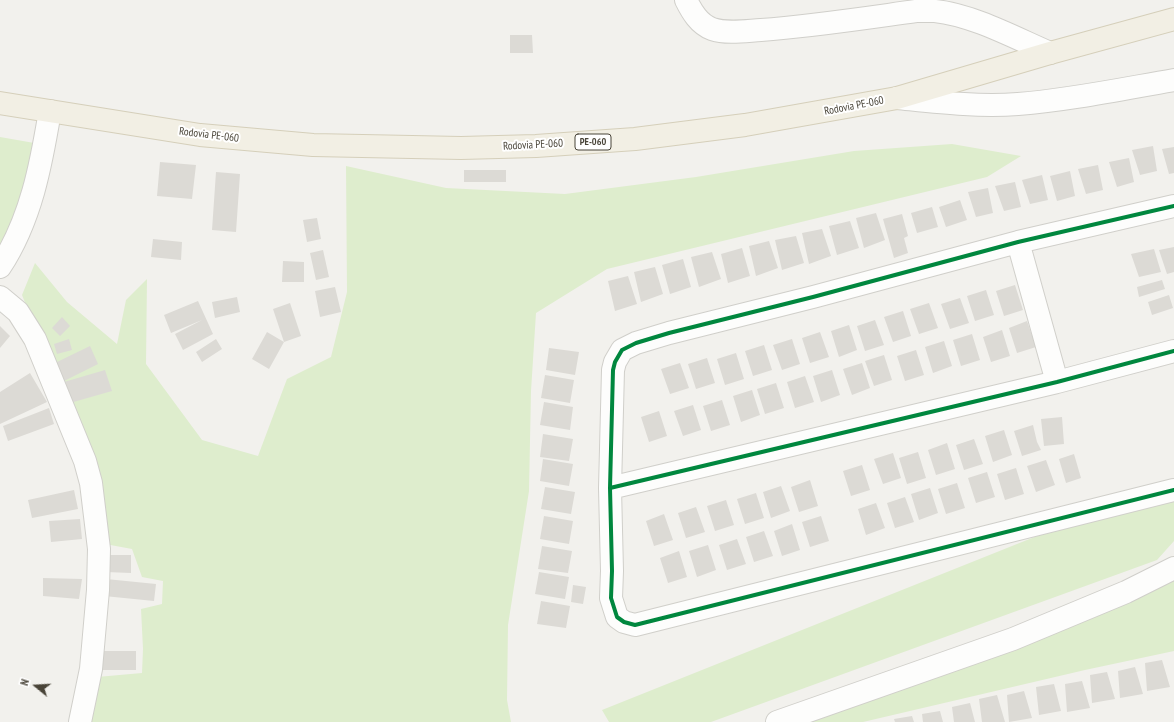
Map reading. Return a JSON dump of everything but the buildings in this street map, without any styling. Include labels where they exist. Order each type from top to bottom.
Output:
[{"type":"main road","name":"Rodovia PE-060","points":[[0,103],[200,135],[260,141],[461,148],[536,146],[643,138],[745,125],[897,98],[1050,53],[1174,19]]},
{"type":"street","points":[[686,0],[691,11],[703,24],[712,29],[723,31],[787,28],[934,11],[977,22],[1050,53]]},
{"type":"street","points":[[897,98],[963,105],[1018,104],[1174,80]]},
{"type":"street","points":[[0,267],[29,206],[40,170],[50,112]]},
{"type":"street","points":[[1174,206],[1018,242],[814,297],[669,333],[626,347],[617,357],[613,370],[610,488],[612,571],[611,598],[617,617],[624,622],[635,625],[1174,490]]},
{"type":"street","points":[[1018,242],[1057,382]]},
{"type":"street","points":[[0,297],[18,312],[35,339],[85,461],[90,483],[99,548],[98,590],[91,669],[80,722]]},
{"type":"street","points":[[610,488],[1057,382],[1174,351]]},
{"type":"street","points":[[777,722],[1013,639],[1126,592],[1174,568]]},
{"type":"green space","points":[[0,137],[40,144],[0,257]]},
{"type":"green space","points":[[952,144],[1021,156],[987,177],[607,269],[536,313],[531,391],[529,491],[508,625],[507,700],[511,722],[87,722],[97,677],[142,673],[143,649],[141,609],[162,604],[163,581],[142,577],[132,549],[105,544],[68,410],[22,295],[35,263],[67,302],[117,344],[126,300],[147,279],[146,364],[202,440],[258,456],[287,379],[331,357],[347,292],[346,166],[446,188],[565,194],[696,177],[854,151]]},
{"type":"green space","points":[[1174,493],[1174,541],[1157,560],[711,722],[609,722],[602,710],[1107,508]]},
{"type":"green space","points":[[1174,564],[1174,651],[1085,670],[863,722],[779,722]]},
{"type":"cycle path","points":[[1174,206],[1018,242],[813,297],[669,333],[636,343],[622,350],[615,362],[613,370],[610,488],[612,571],[611,598],[617,617],[624,622],[635,625],[1174,490]]},
{"type":"cycle path","points":[[610,488],[1057,382],[1174,351]]}]
